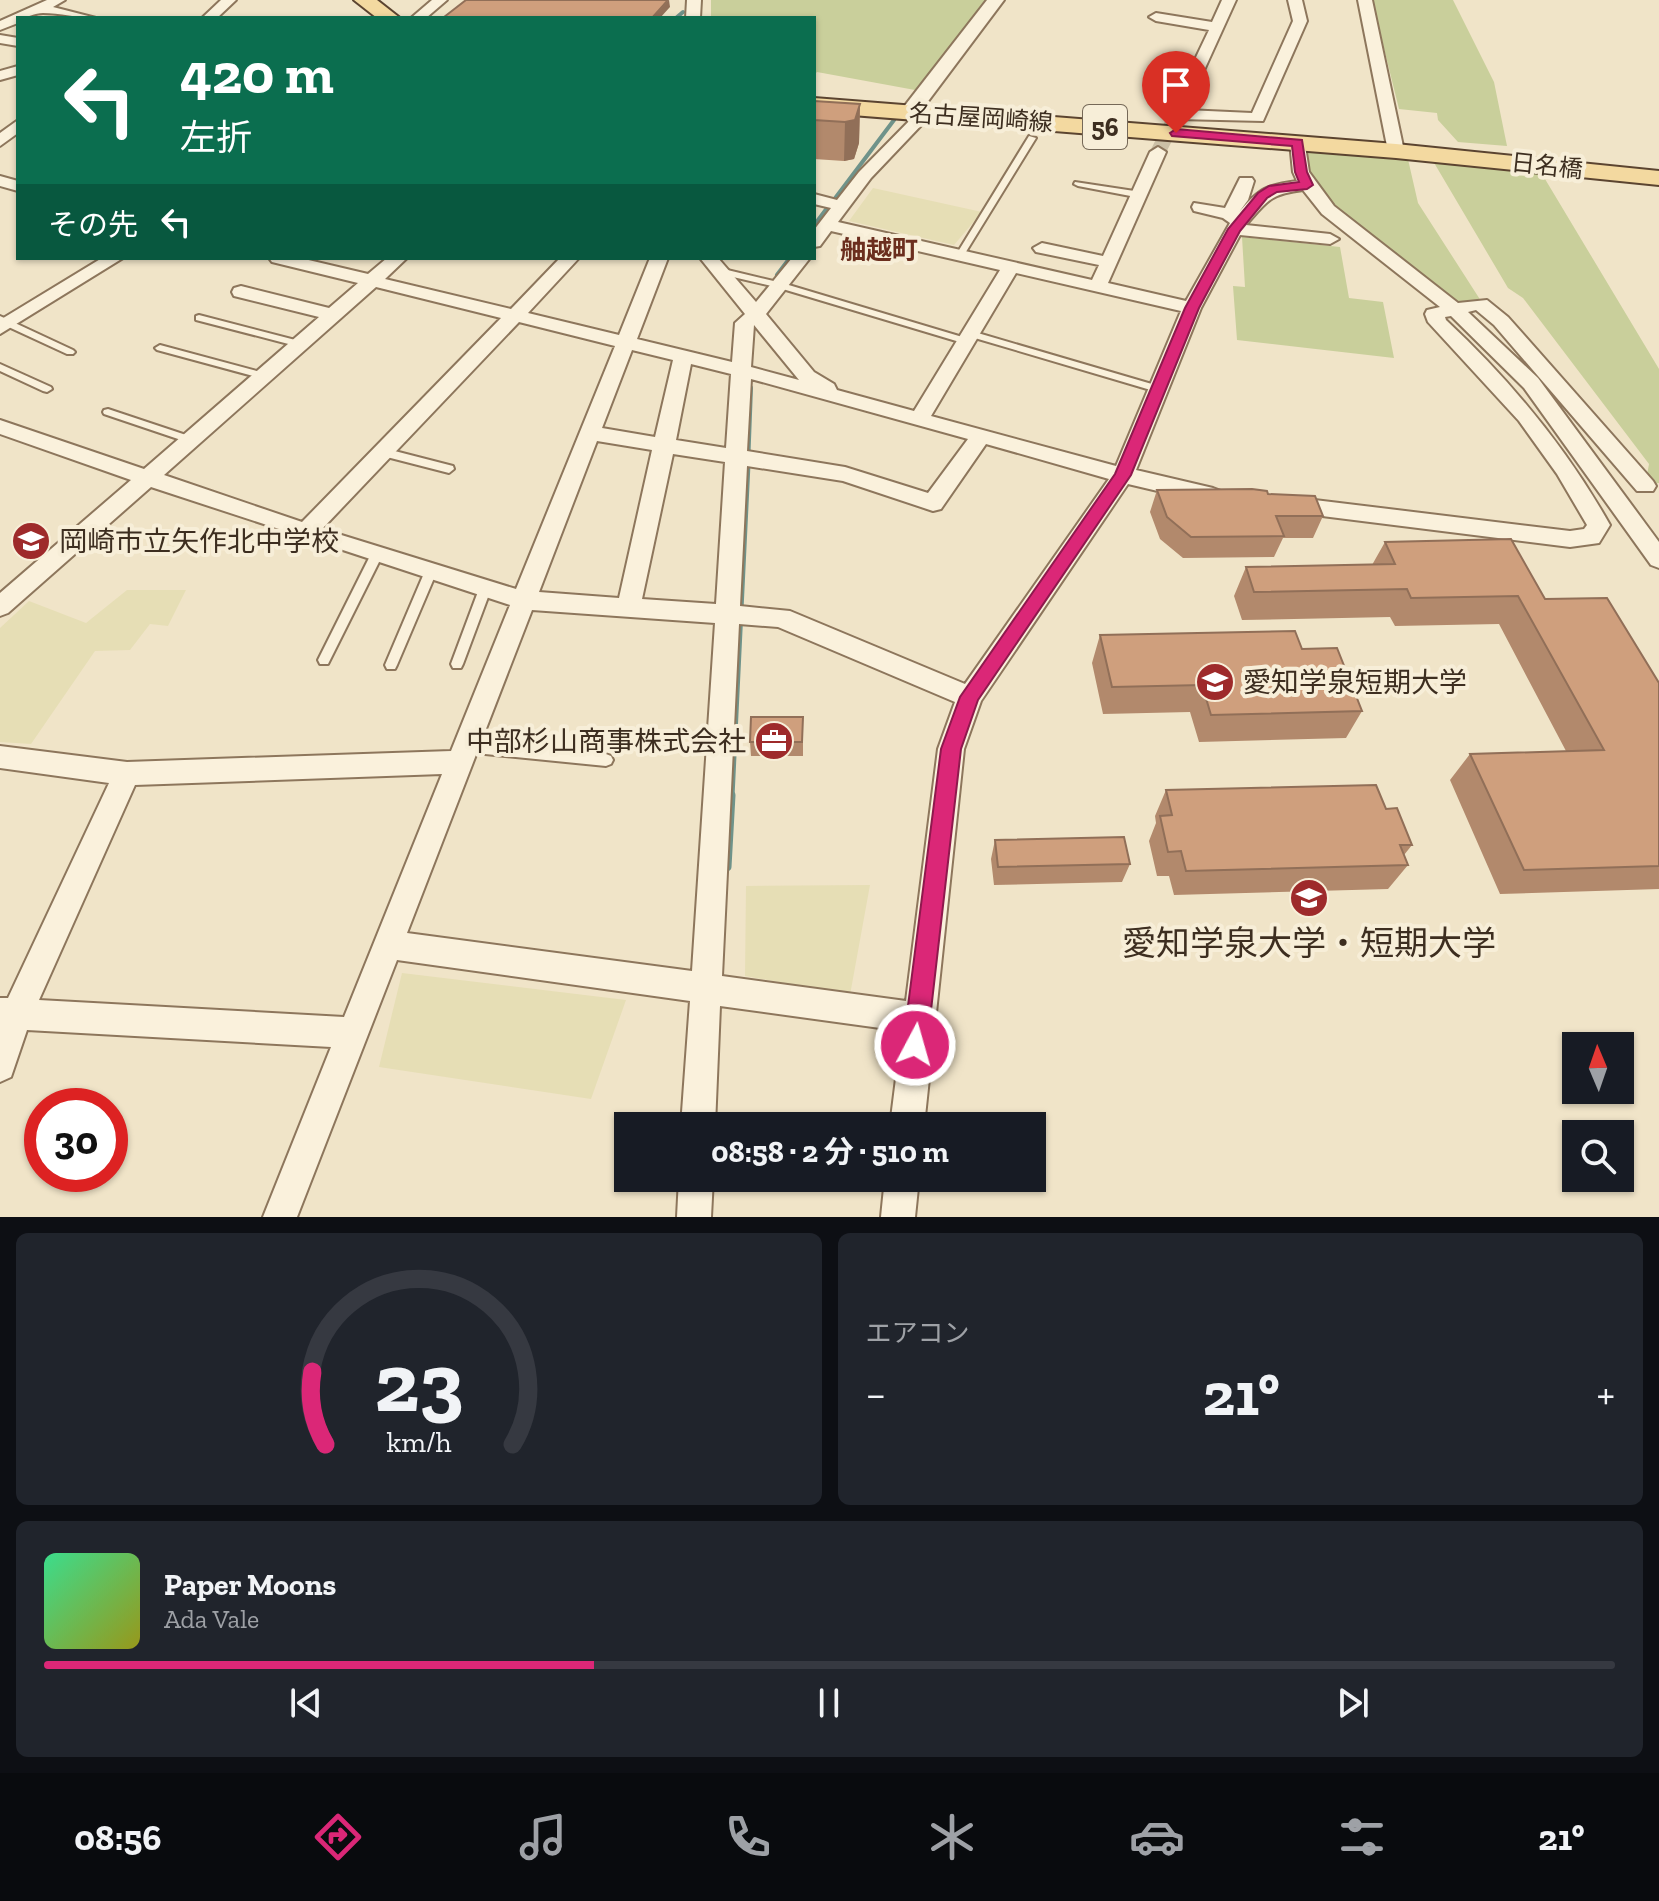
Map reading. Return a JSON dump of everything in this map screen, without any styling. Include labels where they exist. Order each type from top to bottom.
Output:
[{"type":"main road","points":[[364,0],[387,16]]},
{"type":"main road","name":"名古屋岡崎線","points":[[816,105],[1436,155]]},
{"type":"main road","name":"日名橋","points":[[1436,155],[1659,178]]},
{"type":"street","points":[[0,26],[35,4],[58,0]]},
{"type":"street","points":[[211,16],[229,0]]},
{"type":"street","points":[[420,16],[440,0]]},
{"type":"street","points":[[816,240],[917,113],[996,0]]},
{"type":"street","points":[[1229,0],[1177,114],[1258,118],[1300,21],[1295,0]]},
{"type":"street","points":[[35,4],[81,16]]},
{"type":"street","points":[[1365,4],[1396,151]]},
{"type":"street","points":[[1156,17],[1217,27]]},
{"type":"street","points":[[1298,142],[1301,172],[1307,185],[1328,210],[1453,308],[1531,383],[1659,559]]},
{"type":"street","points":[[0,152],[8,143]]},
{"type":"street","points":[[1097,288],[1158,152]]},
{"type":"street","points":[[908,1112],[951,749],[970,697],[1123,475],[1192,308],[1234,222],[1246,181]]},
{"type":"street","points":[[1234,222],[1274,189],[1307,185]]},
{"type":"street","points":[[816,200],[842,206]]},
{"type":"street","points":[[1200,207],[1234,222],[1330,239]]},
{"type":"street","points":[[828,225],[1192,308]]},
{"type":"street","points":[[1042,248],[1108,262]]},
{"type":"street","points":[[3,323],[111,260]]},
{"type":"street","points":[[286,260],[740,370],[1123,475],[1198,494],[1230,498]]},
{"type":"street","points":[[0,607],[396,260]]},
{"type":"street","points":[[306,532],[568,260]]},
{"type":"street","points":[[280,1217],[658,260]]},
{"type":"street","points":[[699,1112],[730,615],[744,323],[754,316],[799,260]]},
{"type":"street","points":[[714,264],[754,316],[807,376],[826,389],[877,409]]},
{"type":"street","points":[[919,419],[1011,267]]},
{"type":"street","points":[[241,292],[333,315]]},
{"type":"street","points":[[1261,502],[1570,539],[1591,537],[1599,525],[1575,480],[1543,433],[1504,388],[1437,322],[1434,314],[1480,304],[1501,321],[1645,486]]},
{"type":"street","points":[[629,606],[683,357]]},
{"type":"street","points":[[0,427],[306,532],[522,600],[781,618],[970,697]]},
{"type":"street","points":[[588,433],[845,474],[933,503],[981,436]]},
{"type":"street","points":[[0,757],[127,774],[462,754]]},
{"type":"street","points":[[0,1066],[8,1013],[127,774]]},
{"type":"street","points":[[386,944],[918,1018]]},
{"type":"street","points":[[8,1013],[353,1033]]},
{"type":"street","points":[[694,1217],[695,1192]]},
{"type":"street","points":[[898,1217],[901,1192]]},
{"type":"lane","points":[[960,255],[1032,138]]},
{"type":"lane","points":[[1078,184],[1141,195]]},
{"type":"lane","points":[[714,264],[779,285],[1158,389]]},
{"type":"lane","points":[[199,318],[300,344]]},
{"type":"lane","points":[[3,323],[70,352]]},
{"type":"lane","points":[[160,348],[264,376]]},
{"type":"lane","points":[[0,367],[47,389]]},
{"type":"lane","points":[[108,412],[191,440]]},
{"type":"lane","points":[[383,452],[449,469]]},
{"type":"lane","points":[[324,660],[377,554]]},
{"type":"lane","points":[[391,665],[431,571]]},
{"type":"lane","points":[[457,664],[485,589]]},
{"type":"lane","points":[[462,754],[606,760]]},
{"type":"shaded area","points":[[873,188],[982,212],[954,245],[849,221]]},
{"type":"shaded area","points":[[127,590],[186,590],[168,626],[150,624],[130,650],[95,651],[31,744],[0,742],[0,628],[29,601],[86,623]]},
{"type":"shaded area","points":[[870,885],[850,995],[745,976],[746,886]]},
{"type":"shaded area","points":[[402,973],[626,1000],[591,1099],[379,1067]]},
{"type":"green space","points":[[711,0],[987,0],[915,90],[816,73],[816,16],[711,16]]},
{"type":"green space","points":[[1372,0],[1453,0],[1494,82],[1507,146],[1458,142],[1438,120],[1437,113],[1399,109]]},
{"type":"green space","points":[[1308,147],[1407,155],[1418,203],[1481,301],[1454,303],[1332,209],[1306,173]]},
{"type":"green space","points":[[1433,161],[1542,174],[1659,369],[1659,483],[1645,486],[1649,464],[1523,298],[1508,288]]},
{"type":"green space","points":[[1242,237],[1340,247],[1349,298],[1383,302],[1394,358],[1237,340],[1233,286],[1245,287]]},
{"type":"building","points":[[466,0],[668,0],[654,16],[445,16]]},
{"type":"building","points":[[816,101],[860,104],[855,120],[816,120]]},
{"type":"building","points":[[1157,490],[1267,491],[1268,494],[1315,496],[1323,516],[1276,516],[1284,536],[1191,537],[1167,517]]},
{"type":"building","points":[[1511,539],[1545,599],[1607,598],[1659,683],[1659,866],[1524,870],[1470,754],[1604,750],[1518,596],[1411,598],[1407,589],[1254,592],[1246,567],[1395,564],[1385,542]]},
{"type":"building","points":[[1295,631],[1302,649],[1337,648],[1362,711],[1211,715],[1202,685],[1112,687],[1100,635]]},
{"type":"building","points":[[751,717],[803,717],[802,742],[750,742]]},
{"type":"building","points":[[1376,785],[1386,809],[1397,808],[1412,845],[1400,845],[1408,865],[1186,871],[1181,851],[1168,852],[1160,816],[1172,815],[1166,790]]},
{"type":"building","points":[[1124,837],[1130,864],[998,867],[995,840]]},
{"type":"waterway","points":[[678,16],[683,12]]},
{"type":"waterway","points":[[830,205],[894,120]]},
{"type":"waterway","points":[[816,224],[832,203]]},
{"type":"waterway","points":[[778,275],[789,260]]},
{"type":"waterway","points":[[747,466],[750,388]]},
{"type":"waterway","points":[[731,797],[747,464]]},
{"type":"waterway","points":[[727,867],[731,795]]},
{"type":"tunnel","points":[[1158,152],[1177,114]]},
{"type":"place","name":"岡崎市立矢作北中学校","points":[[31,541]]},
{"type":"place","name":"愛知学泉短期大学","points":[[1215,682]]},
{"type":"place","name":"中部杉山商事株式会社","points":[[774,741]]},
{"type":"place","name":"愛知学泉大学・短期大学","points":[[1309,898]]},
{"type":"district","name":"舳越町","points":[[879,250]]},
{"type":"route","points":[[915,1045],[951,749],[970,697],[1123,475],[1192,308],[1234,229],[1263,195],[1274,189],[1307,185],[1301,172],[1298,142],[1176,133]]}]
